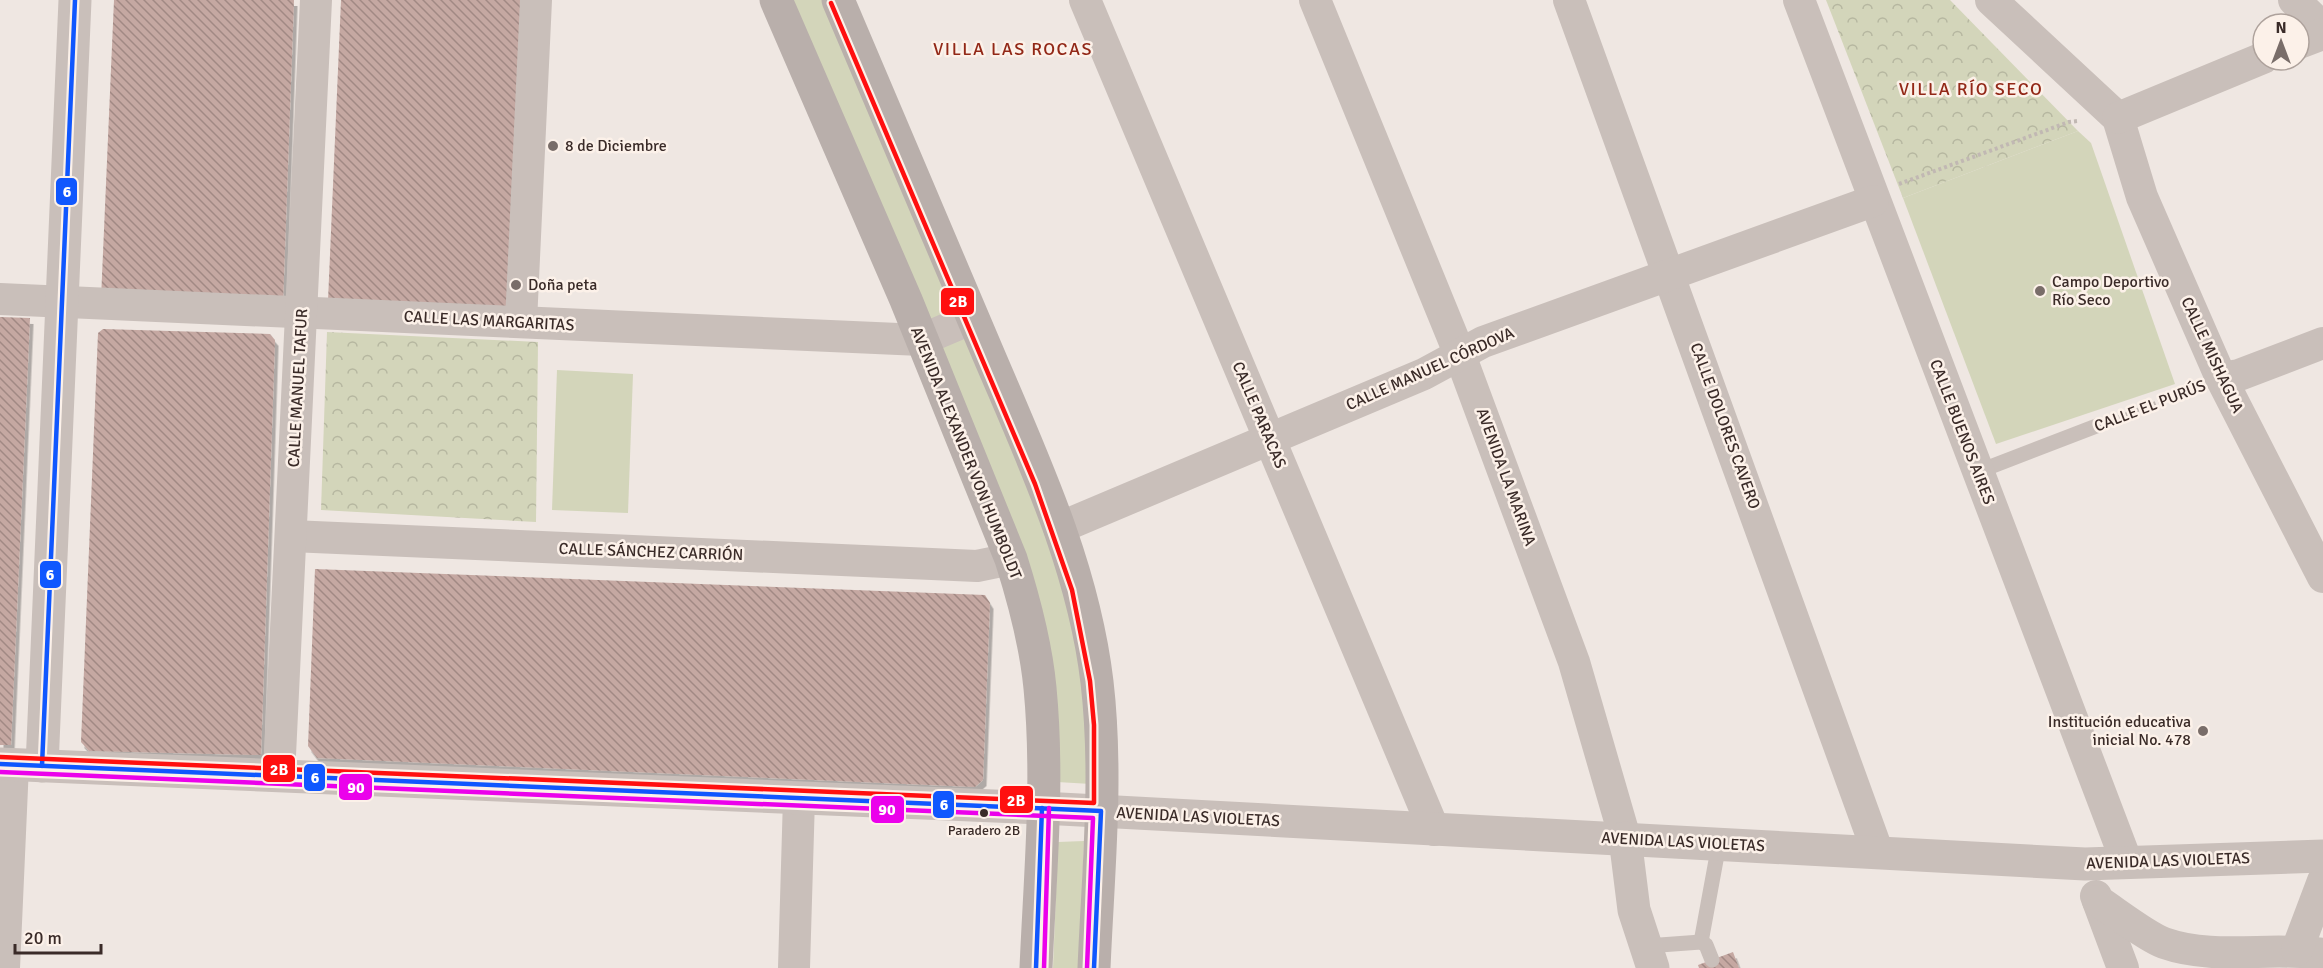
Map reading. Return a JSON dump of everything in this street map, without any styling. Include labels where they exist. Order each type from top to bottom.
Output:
[{"type":"main road","name":"AVENIDA ALEXANDER VON HUMBOLDT","points":[[776,0],[901,289],[1011,559],[1024,600],[1040,686],[1043,727],[1036,968]]},
{"type":"main road","points":[[838,0],[1042,481],[1079,588],[1097,680],[1101,726],[1101,811],[1094,968]]},
{"type":"street","points":[[4,968],[18,765],[62,302],[75,0]]},
{"type":"street","name":"CALLE MANUEL TAFUR","points":[[279,776],[316,0]]},
{"type":"street","points":[[521,322],[536,0]]},
{"type":"street","name":"CALLE PARACAS","points":[[1084,0],[1434,830]]},
{"type":"street","name":"AVENIDA LA MARINA","points":[[1315,0],[1460,355],[1574,662],[1625,838],[1634,910],[1649,957]]},
{"type":"street","name":"CALLE DOLORES CAVERO","points":[[1569,0],[1878,853]]},
{"type":"street","name":"CALLE BUENOS AIRES","points":[[1798,0],[2127,863]]},
{"type":"street","points":[[1991,0],[2118,118],[2251,63]]},
{"type":"street","points":[[2294,0],[2323,28]]},
{"type":"street","name":"CALLE MISHAGUA","points":[[2118,118],[2142,197],[2221,378],[2323,577]]},
{"type":"street","name":"CALLE MANUEL CÓRDOVA","points":[[1059,528],[1424,374],[1483,342],[1873,201]]},
{"type":"street","name":"CALLE LAS MARGARITAS","points":[[0,299],[921,340],[973,318]]},
{"type":"street","name":"CALLE EL PURÚS","points":[[2221,378],[2239,375],[2323,343]]},
{"type":"street","name":"CALLE SÁNCHEZ CARRIÓN","points":[[291,537],[977,566],[1011,559]]},
{"type":"street","name":"AVENIDA LAS VIOLETAS","points":[[18,765],[1042,808],[2085,864],[2323,856]]},
{"type":"street","points":[[794,968],[799,798]]},
{"type":"street","points":[[2085,864],[2123,968]]},
{"type":"street","points":[[2098,901],[2162,942],[2199,952],[2310,952],[2323,880]]},
{"type":"lane","name":"CALLE EL PURÚS","points":[[1977,472],[2099,425]]},
{"type":"lane","points":[[1701,942],[1719,844]]},
{"type":"lane","points":[[1649,957],[1701,942],[1706,945],[1712,960]]},
{"type":"path","points":[[1873,201],[1898,184],[2069,122],[2118,118]]},
{"type":"path","name":"CALLE EL PURÚS","points":[[2099,425],[2221,378]]},
{"type":"green space","points":[[790,0],[822,0],[1048,530],[1080,650],[1091,784],[1057,782],[1055,719]]},
{"type":"green space","points":[[1826,0],[1950,0],[2078,131],[1903,198]]},
{"type":"green space","name":"Campo Deportivo Río Seco","points":[[2078,131],[2091,143],[2175,384],[1996,444],[1903,198]]},
{"type":"green space","points":[[327,332],[538,342],[536,522],[321,510]]},
{"type":"green space","points":[[557,370],[633,374],[628,513],[552,510]]},
{"type":"green space","points":[[1084,841],[1079,968],[1053,968],[1058,842]]},
{"type":"building","points":[[114,0],[294,0],[283,303],[101,299]]},
{"type":"building","points":[[341,0],[523,0],[512,307],[328,301]]},
{"type":"building","points":[[0,317],[30,318],[11,745],[0,745]]},
{"type":"building","points":[[103,329],[270,334],[275,340],[261,755],[89,751],[81,742],[98,333]]},
{"type":"building","points":[[315,569],[985,595],[990,603],[983,780],[975,787],[317,758],[308,746]]},
{"type":"building","points":[[1733,952],[1739,968],[1699,968],[1698,965]]},
{"type":"transit line","name":"6","points":[[42,766],[75,0]]},
{"type":"transit line","name":"2B","points":[[0,757],[1094,803],[1094,725],[1090,681],[1072,590],[1035,484],[831,3]]},
{"type":"transit line","name":"6","points":[[0,764],[1101,811],[1094,968]]},
{"type":"transit line","name":"90","points":[[0,772],[1093,818],[1087,968]]},
{"type":"transit line","name":"6","points":[[1036,968],[1042,808]]},
{"type":"transit line","name":"90","points":[[1044,968],[1049,808]]},
{"type":"place","name":"8 de Diciembre","points":[[553,146]]},
{"type":"place","name":"Doña peta","points":[[516,285]]},
{"type":"place","name":"Campo Deportivo Río Seco","points":[[2040,291]]},
{"type":"place","name":"Institución educativa inicial No. 478","points":[[2203,731]]},
{"type":"place","name":"Paradero 2B","points":[[984,813]]},
{"type":"district","name":"VILLA LAS ROCAS","points":[[1013,49]]},
{"type":"district","name":"VILLA RÍO SECO","points":[[1971,89]]}]
